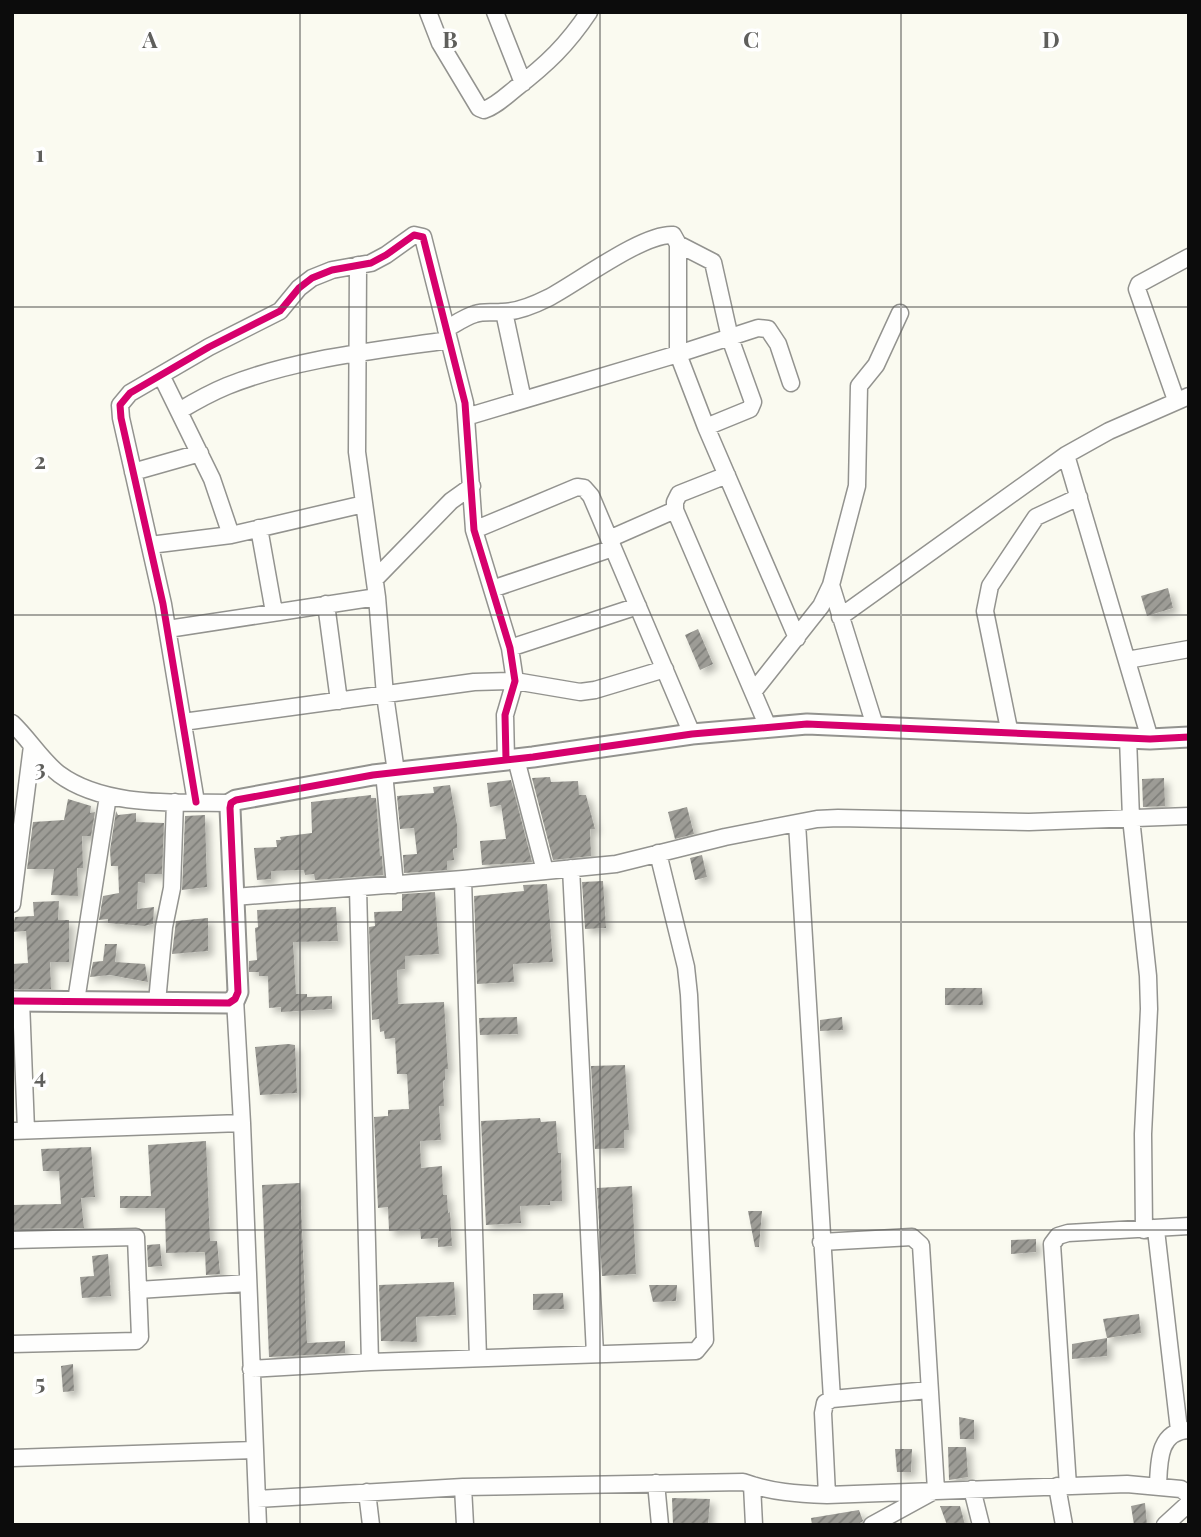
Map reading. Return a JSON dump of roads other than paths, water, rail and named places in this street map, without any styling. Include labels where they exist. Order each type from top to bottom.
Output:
[{"type":"street","points":[[428,12],[440,43],[479,108],[484,110],[523,83],[569,43],[589,12]]},
{"type":"street","points":[[495,12],[523,83]]},
{"type":"street","points":[[196,802],[167,629],[120,405],[130,393],[209,347],[280,311],[299,288],[312,278],[332,270],[371,263],[414,234],[423,237],[465,402],[474,530],[510,648],[515,681],[505,715],[504,735],[545,871]]},
{"type":"street","points":[[178,411],[226,386],[286,366],[448,335],[472,314],[528,307],[657,236],[673,235],[678,244],[678,355],[796,638]]},
{"type":"street","points":[[678,244],[713,262],[730,338],[752,402],[752,406],[706,427]]},
{"type":"street","points":[[839,617],[1066,455],[1109,431],[1182,398],[1137,289],[1139,284],[1189,257]]},
{"type":"street","points":[[358,265],[355,426],[377,597],[390,773],[394,885]]},
{"type":"street","points":[[504,312],[523,400]]},
{"type":"street","points":[[753,692],[821,606],[831,585],[857,486],[859,386],[876,365],[900,313]]},
{"type":"street","points":[[466,417],[678,355],[758,328],[768,329],[778,344],[791,383]]},
{"type":"street","points":[[161,375],[212,479],[231,534]]},
{"type":"street","points":[[133,472],[200,453]]},
{"type":"street","points":[[1066,455],[1150,739]]},
{"type":"street","points":[[727,475],[679,495],[675,510],[768,727]]},
{"type":"street","points":[[375,579],[451,501],[472,486]]},
{"type":"street","points":[[474,530],[577,487],[584,488],[591,496],[692,734]]},
{"type":"street","points":[[1010,734],[985,611],[986,598],[990,586],[1036,517],[1079,497]]},
{"type":"street","points":[[150,545],[231,534],[364,504]]},
{"type":"street","points":[[492,589],[611,543],[675,510]]},
{"type":"street","points":[[259,528],[274,612]]},
{"type":"street","points":[[831,585],[875,726]]},
{"type":"street","points":[[167,629],[377,597]]},
{"type":"street","points":[[326,604],[339,701]]},
{"type":"street","points":[[510,648],[638,606]]},
{"type":"street","points":[[1127,660],[1189,649]]},
{"type":"street","points":[[183,722],[474,682],[515,681],[580,692],[665,669]]},
{"type":"street","points":[[12,723],[57,772],[79,786],[108,796],[175,802],[231,803],[390,773],[511,760],[692,734],[807,724],[1150,739],[1189,737]]},
{"type":"street","points":[[1128,738],[1131,818],[1148,976],[1143,1134],[1150,1230],[1184,1430],[1165,1441],[1159,1454],[1158,1486]]},
{"type":"street","points":[[12,904],[32,746]]},
{"type":"street","points":[[76,1001],[108,796]]},
{"type":"street","points":[[157,1002],[164,927],[172,888],[175,802]]},
{"type":"street","points":[[231,803],[237,992],[235,999],[258,1525]]},
{"type":"street","points":[[234,897],[463,880],[616,864],[725,837],[838,818],[1029,822],[1189,816]]},
{"type":"street","points":[[797,823],[832,1399]]},
{"type":"street","points":[[251,1369],[478,1357],[696,1351],[705,1340],[689,995],[686,967],[658,853]]},
{"type":"street","points":[[570,868],[595,1354]]},
{"type":"street","points":[[463,880],[478,1357]]},
{"type":"street","points":[[358,887],[370,1362]]},
{"type":"street","points":[[235,999],[229,1003],[16,1001],[19,1130],[242,1123]]},
{"type":"street","points":[[1064,1525],[1052,1244],[1058,1236],[1068,1233],[1189,1226]]},
{"type":"street","points":[[12,1240],[136,1237],[140,1337],[138,1340],[12,1344]]},
{"type":"street","points":[[821,1242],[912,1237],[921,1245],[936,1490]]},
{"type":"street","points":[[138,1290],[248,1283]]},
{"type":"street","points":[[827,1495],[823,1413],[825,1403],[832,1399],[929,1390]]},
{"type":"street","points":[[12,1458],[254,1450]]},
{"type":"street","points":[[257,1499],[463,1487],[743,1482],[790,1494],[1127,1484],[1181,1489],[1189,1495]]},
{"type":"street","points":[[656,1483],[660,1525]]},
{"type":"street","points":[[752,1485],[754,1525]]},
{"type":"street","points":[[463,1487],[465,1525]]},
{"type":"street","points":[[972,1489],[981,1525]]},
{"type":"street","points":[[872,1525],[936,1490]]},
{"type":"street","points":[[368,1492],[370,1525]]},
{"type":"street","points":[[1165,1525],[1189,1503]]}]
